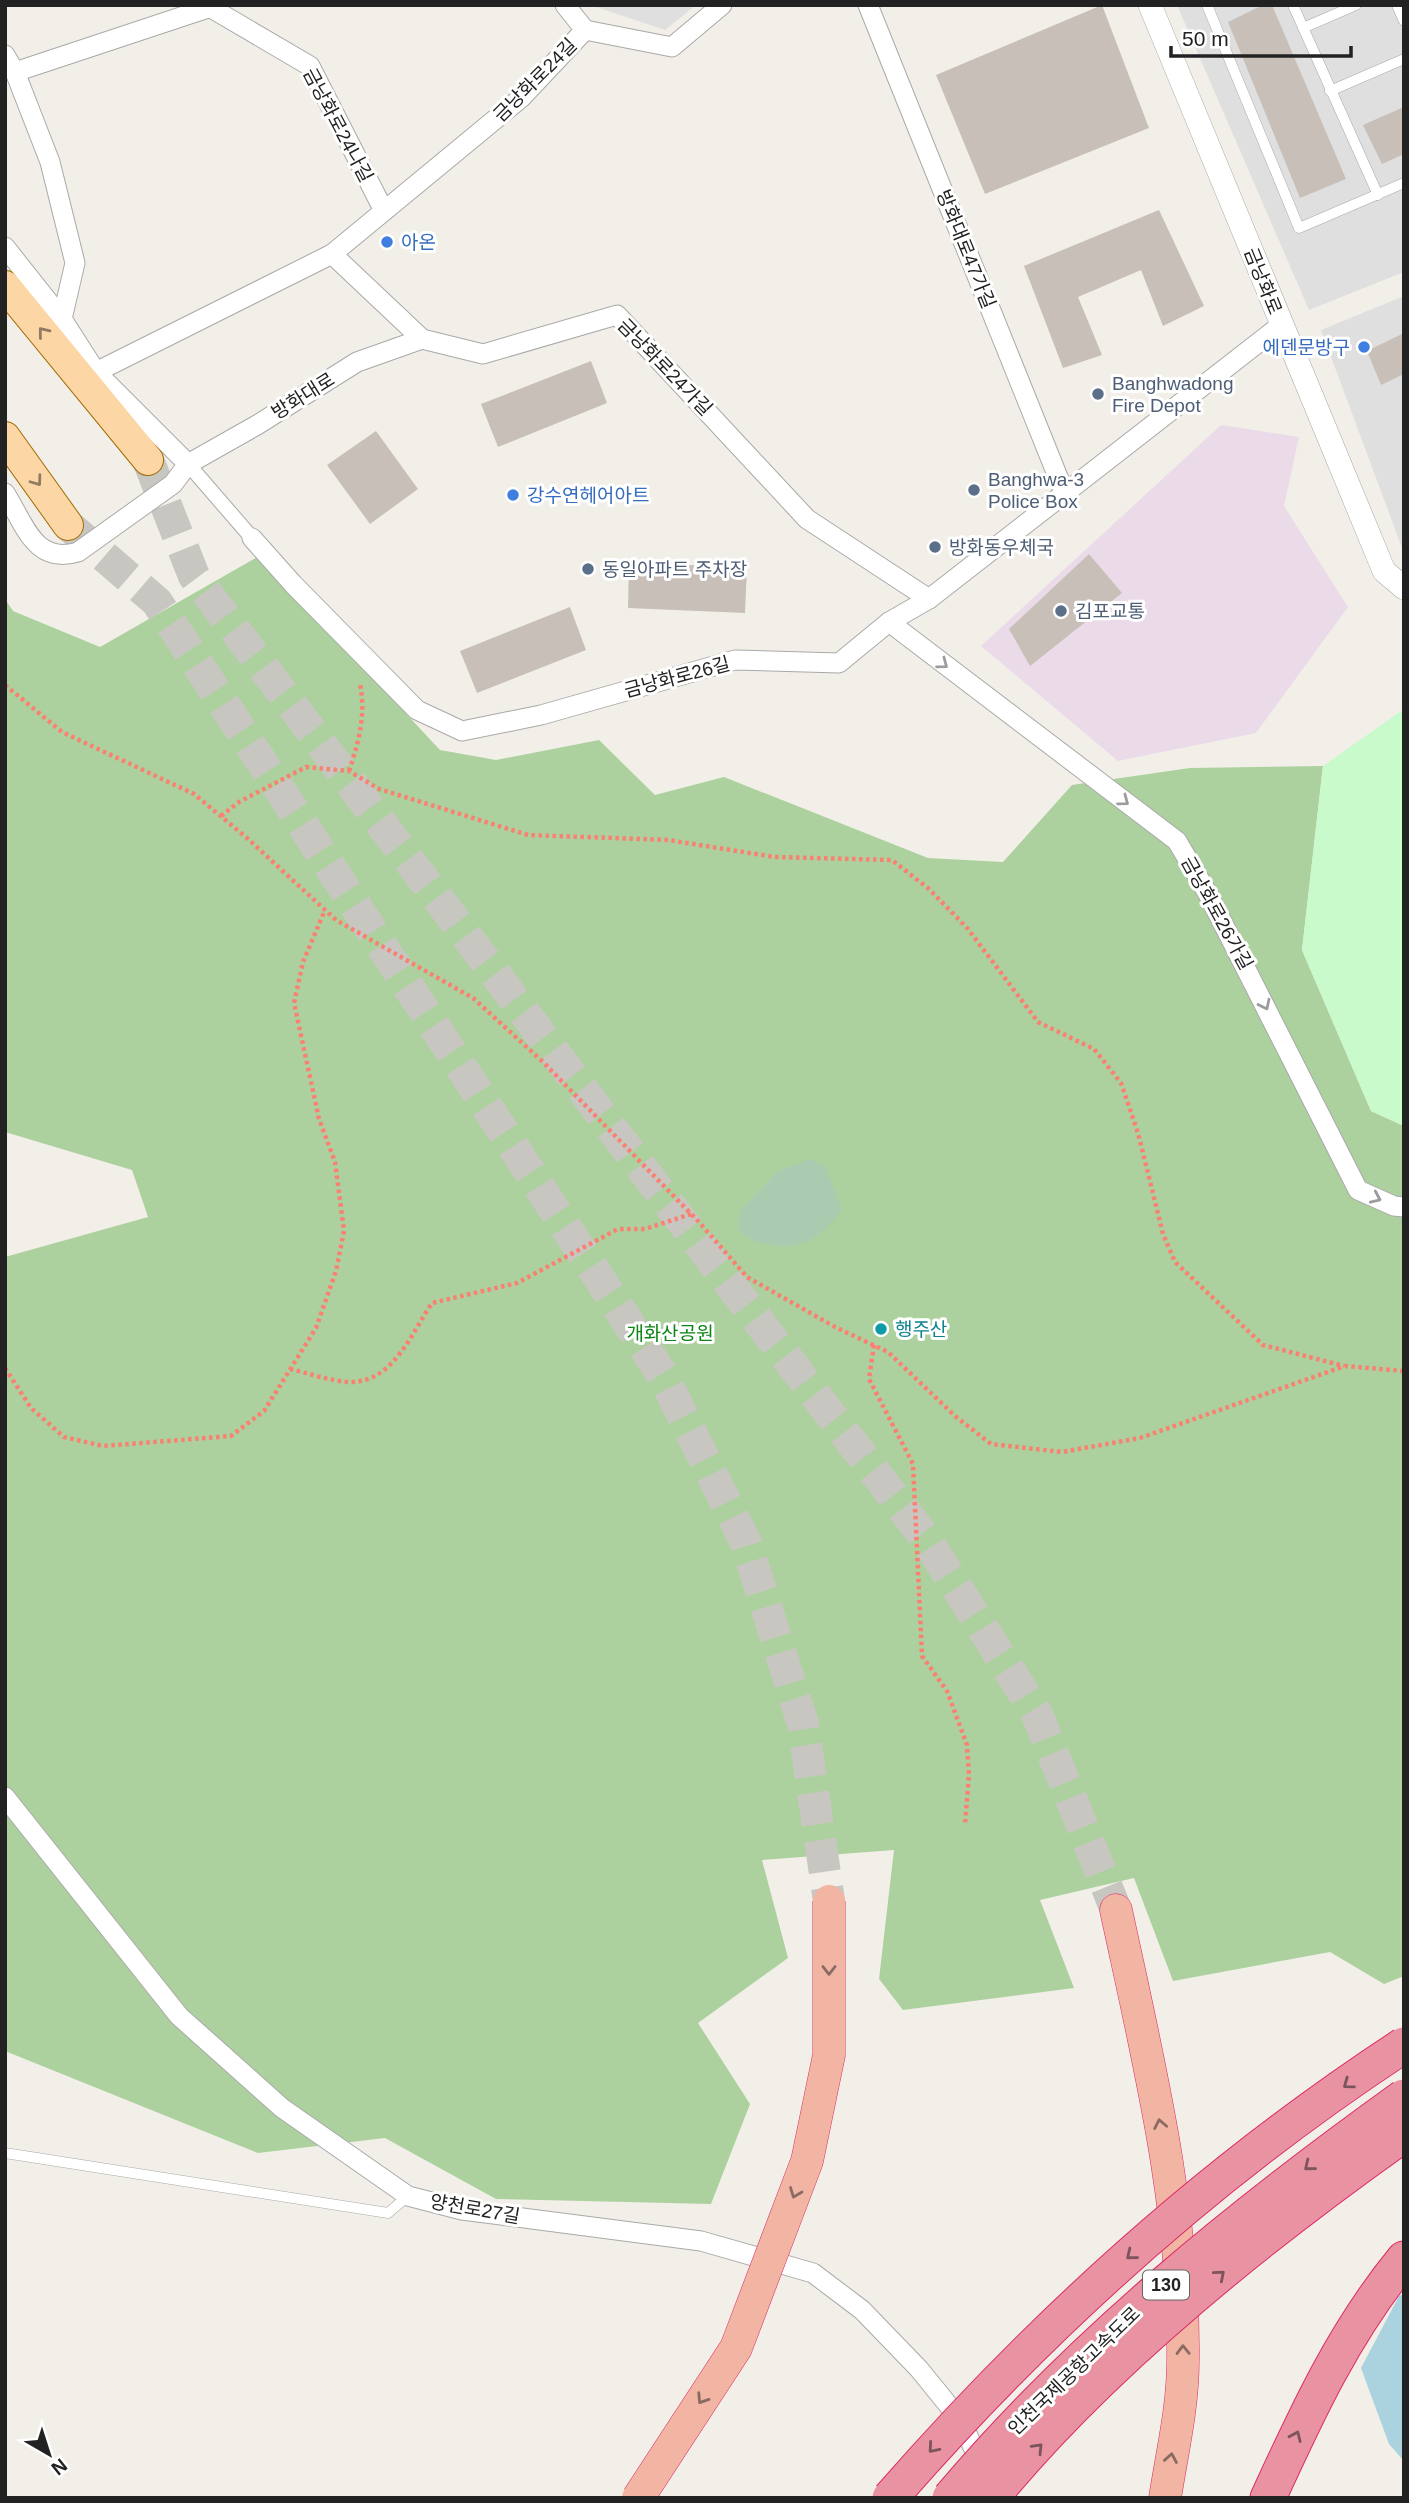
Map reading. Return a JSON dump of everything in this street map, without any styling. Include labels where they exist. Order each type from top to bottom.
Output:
[{"type":"highway","points":[[638,2498],[736,2348],[807,2161],[829,2054],[829,1901]]},
{"type":"highway","points":[[1116,1910],[1170,2173],[1178,2241],[1183,2364],[1178,2418],[1164,2498]]},
{"type":"highway","points":[[890,2498],[953,2425],[1085,2293],[1263,2146],[1404,2045]]},
{"type":"highway","name":"인천국제공항고속도로","points":[[950,2498],[1061,2379],[1172,2279],[1321,2156],[1404,2097]]},
{"type":"highway","name":"인천국제공항고속도로","points":[[993,2498],[1116,2365],[1238,2259],[1404,2134]]},
{"type":"highway","points":[[1268,2498],[1318,2388],[1378,2291],[1404,2259]]},
{"type":"main road","points":[[5,286],[148,460]]},
{"type":"main road","points":[[5,437],[68,525]]},
{"type":"street","points":[[565,5],[585,30]]},
{"type":"street","name":"금낭화로24길","points":[[332,254],[521,98],[585,30],[672,47],[722,5]]},
{"type":"street","name":"방화대로47가길","points":[[869,5],[1064,492]]},
{"type":"street","name":"금낭화로","points":[[1150,5],[1384,571],[1404,588]]},
{"type":"street","name":"금낭화로24나길","points":[[10,64],[210,6],[310,66],[384,211]]},
{"type":"street","points":[[10,64],[50,162],[75,262],[62,319]]},
{"type":"street","points":[[5,247],[62,319],[96,372],[188,464],[253,538]]},
{"type":"street","points":[[96,372],[332,254]]},
{"type":"street","name":"금낭화로24가길","points":[[332,254],[422,339],[483,354],[617,315],[807,519],[929,599]]},
{"type":"street","name":"금낭화로26길","points":[[253,538],[417,710],[463,731],[541,715],[735,660],[839,663],[889,622],[929,599],[1281,325]]},
{"type":"street","name":"방화대로","points":[[5,493],[40,549],[60,558],[78,552],[173,484],[188,464],[257,425],[357,362],[422,339]]},
{"type":"street","name":"금낭화로26가길","points":[[889,622],[1177,841],[1220,916],[1358,1190],[1394,1206],[1404,1207]]},
{"type":"street","name":"양천로27길","points":[[5,1797],[179,2016],[282,2108],[408,2196],[462,2210],[701,2241],[813,2273],[862,2309],[928,2379],[962,2422],[993,2498]]},
{"type":"lane","points":[[1207,5],[1299,228],[1404,183]]},
{"type":"lane","points":[[1293,5],[1329,91],[1378,195]]},
{"type":"lane","points":[[1303,28],[1356,5]]},
{"type":"lane","points":[[1397,5],[1404,21]]},
{"type":"lane","points":[[1329,91],[1404,59]]},
{"type":"lane","points":[[5,2152],[388,2213],[408,2196]]},
{"type":"path","points":[[349,771],[359,740],[364,707],[356,648]]},
{"type":"path","points":[[5,685],[62,732],[194,794],[336,920],[473,998],[542,1062],[691,1214],[747,1277],[888,1352],[955,1416],[992,1444],[1062,1452],[1140,1438],[1345,1366]]},
{"type":"path","points":[[221,816],[239,802],[306,767],[349,771],[379,789],[528,835],[668,841],[775,857],[892,860],[929,889],[968,929],[1038,1022],[1094,1049],[1121,1083],[1163,1234],[1175,1262],[1263,1345],[1345,1366],[1404,1371]]},
{"type":"path","points":[[5,1368],[31,1408],[64,1437],[103,1446],[231,1436],[264,1411],[316,1328],[336,1271],[344,1231],[335,1162],[319,1119],[294,1003],[303,962],[325,910]]},
{"type":"path","points":[[289,1369],[349,1382],[372,1379],[392,1365],[432,1303],[517,1283],[618,1229],[645,1229],[691,1214]]},
{"type":"path","points":[[874,1345],[869,1379],[913,1464],[922,1657],[947,1691],[967,1745],[965,1825]]},
{"type":"shaded area","points":[[590,5],[696,5],[665,30]]},
{"type":"shaded area","points":[[1177,5],[1404,5],[1404,272],[1309,310]]},
{"type":"shaded area","points":[[1404,296],[1404,553],[1321,330]]},
{"type":"shaded area","points":[[1221,425],[1299,437],[1284,506],[1348,607],[1256,733],[1118,761],[981,646]]},
{"type":"green space","name":"개화산공원","points":[[259,556],[440,750],[496,760],[599,740],[655,795],[724,777],[928,858],[1003,862],[1072,785],[1190,768],[1323,766],[1302,950],[1371,1111],[1404,1126],[1404,1976],[1384,1984],[1330,1952],[1173,1981],[1134,1878],[1040,1900],[1074,1988],[903,2010],[879,1979],[894,1850],[762,1860],[788,1958],[698,2023],[750,2104],[711,2204],[496,2199],[385,2138],[258,2153],[5,2051],[5,1257],[148,1217],[132,1170],[5,1132],[5,599],[13,611],[100,647]]},
{"type":"green space","points":[[1404,709],[1404,1126],[1371,1111],[1302,950],[1323,766]]},
{"type":"green space","points":[[811,1159],[826,1168],[842,1210],[834,1220],[818,1235],[790,1246],[760,1243],[743,1235],[737,1228],[741,1209],[779,1170]]},
{"type":"water","points":[[1404,2294],[1404,2461],[1389,2444],[1361,2368],[1399,2296]]},
{"type":"building","points":[[1102,5],[1149,128],[985,194],[936,75]]},
{"type":"building","points":[[1263,5],[1272,5],[1346,179],[1300,198],[1228,22]]},
{"type":"building","points":[[1404,107],[1404,154],[1382,164],[1363,125]]},
{"type":"building","points":[[1159,210],[1204,306],[1163,326],[1141,270],[1078,297],[1102,355],[1063,368],[1024,266]]},
{"type":"building","points":[[1404,333],[1404,374],[1381,385],[1367,351]]},
{"type":"building","points":[[591,361],[607,403],[498,447],[481,404]]},
{"type":"building","points":[[376,431],[418,489],[370,524],[327,465]]},
{"type":"building","points":[[1089,554],[1122,593],[1030,666],[1009,629]]},
{"type":"building","points":[[629,563],[747,567],[745,613],[628,608]]},
{"type":"building","points":[[570,607],[586,650],[477,693],[460,651]]},
{"type":"tunnel","points":[[148,460],[194,576],[719,1270],[924,1536],[1037,1714],[1116,1910]]},
{"type":"tunnel","points":[[68,525],[157,602],[663,1376],[746,1543],[803,1724],[829,1901]]},
{"type":"place","name":"아온","points":[[387,242]]},
{"type":"place","name":"에덴문방구","points":[[1364,347]]},
{"type":"place","name":"Banghwadong Fire Depot","points":[[1098,394]]},
{"type":"place","name":"Banghwa-3 Police Box","points":[[974,490]]},
{"type":"place","name":"강수연헤어아트","points":[[513,495]]},
{"type":"place","name":"방화동우체국","points":[[935,547]]},
{"type":"place","name":"동일아파트 주차장","points":[[588,569]]},
{"type":"place","name":"김포교통","points":[[1061,611]]},
{"type":"place","name":"행주산","points":[[881,1329]]}]
